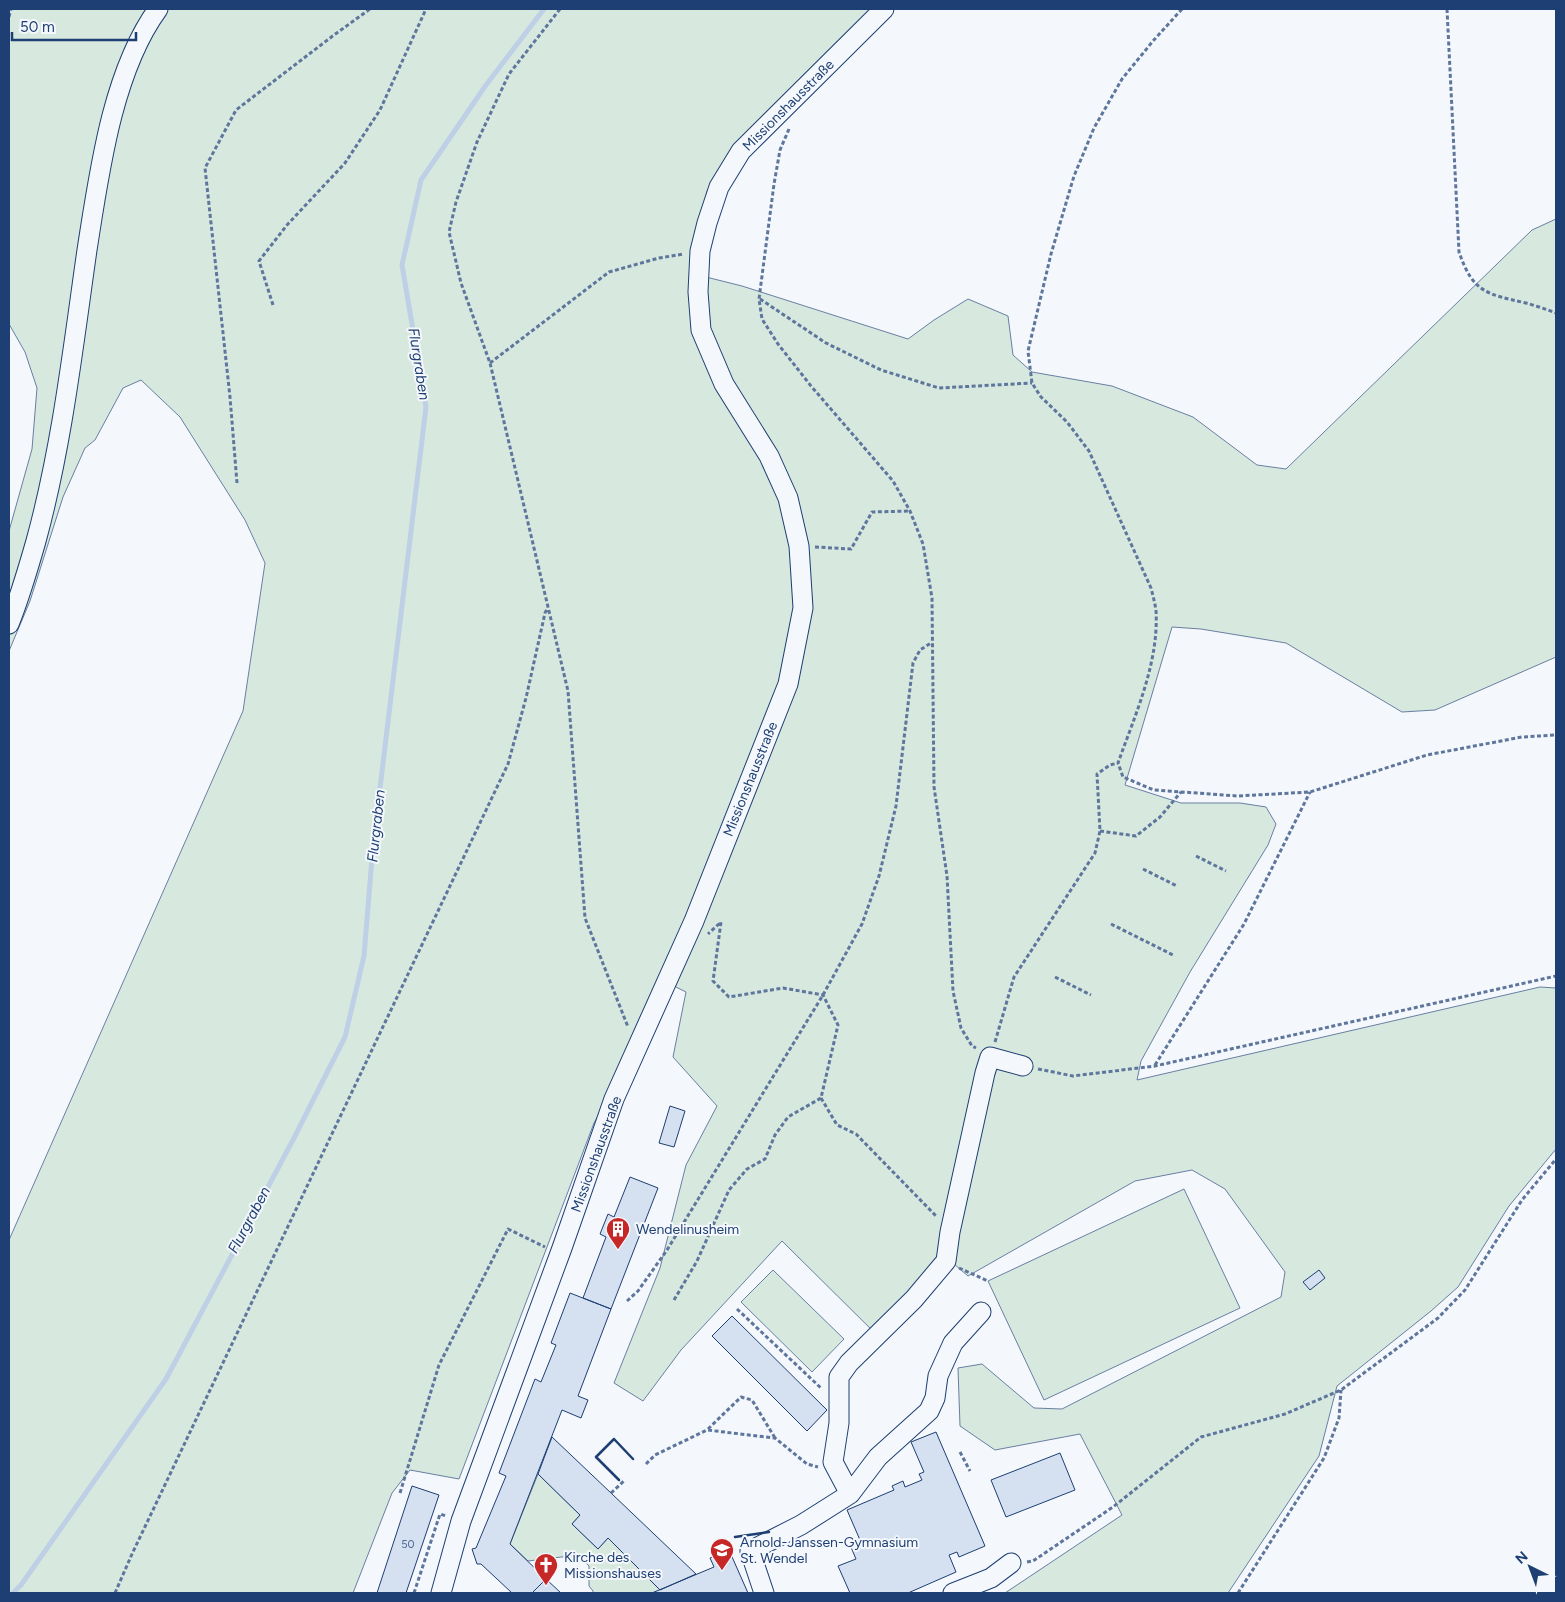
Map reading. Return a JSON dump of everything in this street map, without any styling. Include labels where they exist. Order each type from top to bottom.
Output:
[{"type":"street","points":[[9,624],[21,596],[47,499],[62,422],[95,196],[115,106],[131,58],[148,23],[158,9]]},
{"type":"street","name":"Missionshausstraße","points":[[441,1593],[461,1521],[560,1254],[614,1099],[694,922],[788,684],[803,608],[799,546],[785,489],[769,456],[724,384],[701,330],[698,292],[700,251],[707,223],[719,187],[740,151],[884,9]]},
{"type":"street","points":[[850,1494],[833,1462],[839,1423],[839,1377],[849,1363],[914,1299],[946,1261],[950,1232],[985,1073],[990,1058],[1023,1066]]},
{"type":"street","points":[[764,1593],[750,1551],[801,1525],[850,1494],[878,1457],[929,1411],[935,1398],[938,1376],[953,1344],[981,1312]]},
{"type":"street","points":[[953,1593],[991,1578],[1011,1563]]},
{"type":"path","points":[[9,17],[11,9]]},
{"type":"path","points":[[237,482],[230,397],[204,168],[236,110],[334,34],[370,9]]},
{"type":"path","points":[[273,305],[259,261],[287,225],[345,163],[380,110],[426,9]]},
{"type":"path","points":[[560,9],[508,74],[477,142],[456,202],[449,232],[461,283],[490,363],[568,691],[585,918],[637,1048]]},
{"type":"path","points":[[1182,9],[1122,79],[1094,128],[1074,176],[1051,254],[1028,351],[1032,383],[1041,397],[1067,422],[1089,451],[1151,588],[1156,609],[1156,632],[1147,683],[1118,763],[1123,777],[1154,790],[1238,796],[1310,792],[1427,755],[1522,737],[1556,735]]},
{"type":"path","points":[[1447,9],[1459,252],[1464,268],[1473,280],[1494,296],[1556,313]]},
{"type":"path","points":[[789,103],[794,118],[780,150],[759,299],[762,318],[778,344],[893,481],[910,511],[923,544],[932,598],[934,787],[947,876],[953,991],[961,1028],[972,1046],[990,1058],[1014,977],[1095,853],[1100,831],[1097,774],[1110,765],[1118,763]]},
{"type":"path","points":[[490,363],[609,272],[659,258],[700,251]]},
{"type":"path","points":[[759,299],[826,342],[881,370],[939,388],[1032,383]]},
{"type":"path","points":[[799,546],[851,549],[872,512],[910,511]]},
{"type":"path","points":[[115,1593],[136,1545],[508,764],[526,698],[544,613],[548,609]]},
{"type":"path","points":[[627,1301],[638,1291],[667,1250],[823,995],[862,924],[880,876],[896,806],[913,663],[920,650],[932,643]]},
{"type":"path","points":[[1100,831],[1136,836],[1160,817],[1181,792]]},
{"type":"path","points":[[1155,1066],[1244,924],[1310,792]]},
{"type":"path","points":[[1196,856],[1226,870]]},
{"type":"path","points":[[1143,869],[1177,886]]},
{"type":"path","points":[[708,934],[721,922],[713,981],[729,997],[783,988],[823,995]]},
{"type":"path","points":[[1111,924],[1175,956]]},
{"type":"path","points":[[1023,1066],[1073,1076],[1155,1066],[1556,976]]},
{"type":"path","points":[[1055,977],[1091,995]]},
{"type":"path","points":[[823,995],[838,1025],[821,1098],[837,1125],[856,1134],[950,1232]]},
{"type":"path","points":[[674,1300],[697,1261],[729,1190],[747,1169],[765,1159],[775,1135],[788,1117],[821,1098]]},
{"type":"path","points":[[1011,1563],[1032,1561],[1113,1507],[1202,1437],[1285,1414],[1341,1390],[1438,1318],[1466,1290],[1522,1200],[1556,1159]]},
{"type":"path","points":[[400,1492],[439,1365],[508,1229],[560,1254]]},
{"type":"path","points":[[946,1261],[988,1282]]},
{"type":"path","points":[[737,1309],[839,1405]]},
{"type":"path","points":[[1238,1593],[1324,1458],[1339,1418],[1341,1390]]},
{"type":"path","points":[[646,1464],[655,1454],[708,1430],[741,1397],[752,1400],[776,1438],[807,1464],[818,1467],[833,1462]]},
{"type":"path","points":[[708,1430],[776,1438]]},
{"type":"path","points":[[960,1452],[970,1471]]},
{"type":"path","points":[[611,1493],[624,1481]]},
{"type":"path","points":[[414,1593],[440,1514]]},
{"type":"shaded area","points":[[9,9],[874,9],[743,138],[707,191],[694,274],[742,286],[908,339],[968,299],[1008,316],[1013,355],[1032,372],[1112,386],[1193,417],[1257,465],[1286,469],[1532,230],[1556,219],[1556,657],[1435,710],[1402,712],[1286,643],[1201,629],[1172,627],[1125,785],[1181,803],[1240,803],[1266,807],[1276,824],[1268,845],[1190,972],[1141,1061],[1137,1080],[1540,987],[1556,988],[1556,1149],[1509,1206],[1458,1287],[1337,1386],[1319,1456],[1228,1593],[1005,1593],[1122,1515],[1080,1434],[995,1450],[960,1426],[958,1368],[982,1364],[1034,1408],[1062,1409],[1281,1297],[1285,1272],[1225,1189],[1192,1170],[1135,1181],[968,1276],[954,1264],[917,1308],[884,1342],[782,1241],[681,1350],[643,1401],[614,1383],[660,1268],[686,1165],[717,1106],[673,1057],[686,992],[672,985],[594,1123],[459,1479],[410,1470],[392,1493],[353,1593],[9,1593],[9,1240],[243,711],[265,563],[245,520],[180,417],[141,380],[123,388],[95,440],[85,448],[63,497],[30,601],[9,651],[9,531],[32,449],[37,388],[25,352],[9,324]]},
{"type":"shaded area","points":[[1184,1189],[1240,1308],[1044,1400],[988,1281]]},
{"type":"shaded area","points":[[773,1270],[844,1339],[812,1372],[741,1302]]},
{"type":"shaded area","points":[[538,1474],[580,1515],[572,1524],[598,1549],[608,1538],[660,1590],[652,1593],[593,1593],[589,1586],[589,1566],[578,1555],[528,1561],[510,1544]]},
{"type":"building","points":[[670,1106],[685,1111],[674,1147],[659,1143]]},
{"type":"building","name":"Wendelinusheim","points":[[630,1177],[658,1188],[611,1309],[583,1298],[606,1237],[600,1234],[608,1214],[614,1217]]},
{"type":"building","points":[[1319,1270],[1325,1278],[1310,1290],[1303,1282]]},
{"type":"building","points":[[570,1293],[611,1309],[578,1396],[588,1400],[581,1418],[562,1410],[510,1544],[546,1579],[532,1593],[512,1593],[481,1564],[477,1564],[472,1549],[476,1548],[506,1476],[499,1473],[535,1379],[541,1382],[556,1345],[551,1343]]},
{"type":"building","points":[[732,1316],[827,1410],[807,1431],[712,1336]]},
{"type":"building","points":[[936,1432],[985,1546],[959,1557],[957,1552],[949,1555],[956,1572],[908,1593],[850,1593],[838,1566],[856,1559],[850,1545],[860,1540],[847,1510],[894,1490],[892,1486],[903,1481],[905,1487],[922,1480],[919,1474],[924,1472],[911,1442]]},
{"type":"building","points":[[552,1437],[696,1574],[660,1590],[608,1538],[598,1549],[572,1524],[580,1515],[538,1474]]},
{"type":"building","points":[[1060,1453],[1075,1490],[1006,1517],[991,1480]]},
{"type":"building","points":[[412,1486],[439,1495],[406,1593],[377,1593]]},
{"type":"building","name":"Arnold-Janssen-Gymnasium St. Wendel","points":[[729,1550],[748,1593],[652,1593],[714,1567],[710,1558]]},
{"type":"building","name":"Kirche des Missionshauses","points":[[546,1579],[561,1593],[532,1593]]},
{"type":"waterway","name":"Flurgraben","points":[[13,1593],[21,1585],[166,1379],[294,1138],[345,1037],[364,956],[373,846],[426,407],[402,265],[421,180],[486,85],[544,9]]},
{"type":"wall","points":[[619,1480],[596,1457],[614,1439],[633,1459]]},
{"type":"wall","points":[[735,1537],[769,1532]]},
{"type":"place","name":"Wendelinusheim","points":[[618,1250]]},
{"type":"place","name":"Arnold-Janssen-Gymnasium St. Wendel","points":[[722,1571]]},
{"type":"place","name":"Kirche des Missionshauses","points":[[546,1586]]}]
